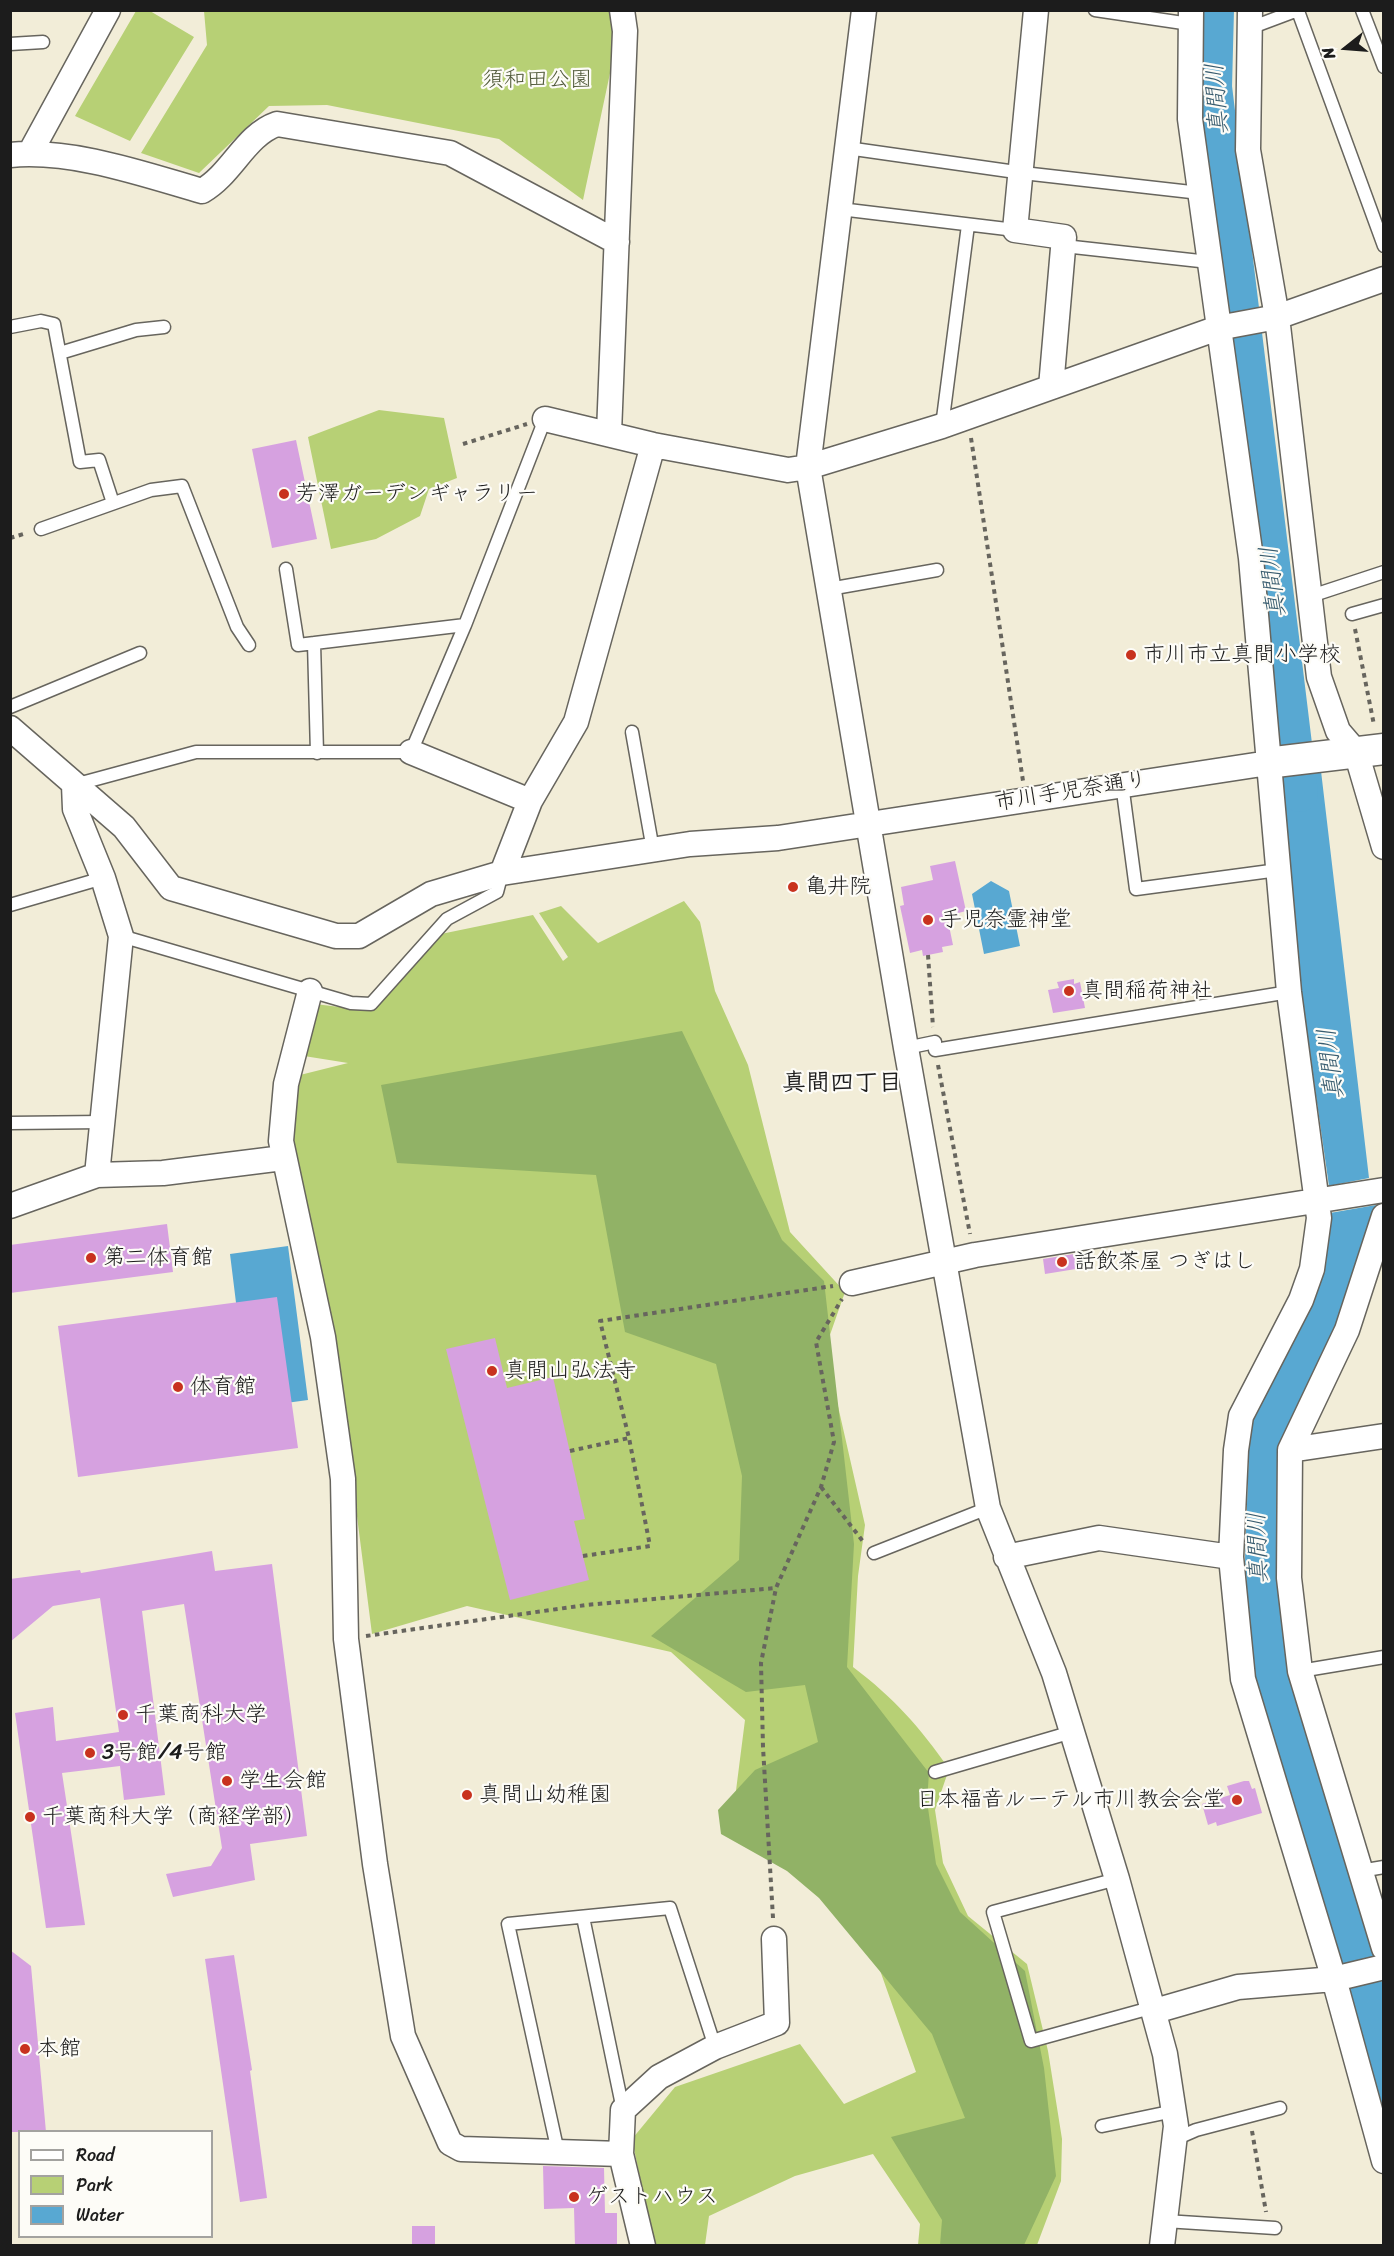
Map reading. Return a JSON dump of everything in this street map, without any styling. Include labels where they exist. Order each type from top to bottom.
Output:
[{"type":"street","points":[[108,10],[20,154],[62,156],[202,190],[213,184],[263,129],[277,124],[450,153],[617,242]]},
{"type":"street","points":[[609,433],[625,31],[622,10]]},
{"type":"street","points":[[864,10],[808,467],[906,1048],[946,1262],[988,1508],[1054,1673],[1154,2009],[1176,2126],[1162,2246]]},
{"type":"street","points":[[1036,10],[1023,173],[1015,230],[1064,237],[1051,387]]},
{"type":"street","points":[[1190,17],[1190,119],[1251,558],[1272,762],[1278,870],[1289,992],[1319,1202],[1312,1269],[1301,1299],[1240,1416],[1236,1450],[1231,1557],[1243,1679],[1334,1979],[1383,2161]]},
{"type":"street","points":[[1250,19],[1248,150],[1277,317],[1319,677],[1338,731],[1373,750]]},
{"type":"street","points":[[545,419],[609,433],[653,446],[788,470],[808,467],[942,426],[1218,328],[1277,317],[1383,279]]},
{"type":"street","points":[[502,873],[530,801],[576,722],[653,446]]},
{"type":"street","name":"市川手児奈通り","points":[[10,728],[124,827],[171,888],[336,936],[359,936],[431,894],[502,873],[690,844],[778,838],[1272,762]]},
{"type":"street","points":[[1272,762],[1373,750]]},
{"type":"street","points":[[1373,750],[1383,847]]},
{"type":"street","points":[[411,752],[530,801]]},
{"type":"street","points":[[74,785],[75,809],[102,878],[121,936],[97,1175]]},
{"type":"street","points":[[310,991],[286,1084],[281,1141],[323,1337],[344,1479],[346,1639],[375,1864],[403,2036],[450,2143],[461,2149],[621,2154]]},
{"type":"street","points":[[10,1206],[97,1175],[163,1173],[283,1158]]},
{"type":"street","points":[[852,1283],[975,1255],[1383,1190]]},
{"type":"street","points":[[1383,1216],[1347,1330],[1290,1450],[1289,1578],[1300,1671],[1383,1948]]},
{"type":"street","points":[[1290,1450],[1383,1436]]},
{"type":"street","points":[[1006,1557],[1099,1538],[1231,1557]]},
{"type":"street","points":[[643,2246],[621,2154],[622,2110],[659,2077],[715,2047],[777,2023],[774,1939]]},
{"type":"street","points":[[1154,2009],[1238,1987],[1334,1979],[1383,1967]]},
{"type":"lane","points":[[1095,10],[1190,17]]},
{"type":"lane","points":[[1362,10],[1383,67]]},
{"type":"lane","points":[[1250,19],[1298,11],[1383,246]]},
{"type":"lane","points":[[10,44],[44,42]]},
{"type":"lane","points":[[847,148],[1023,173],[1200,193]]},
{"type":"lane","points":[[840,209],[1015,230]]},
{"type":"lane","points":[[942,426],[968,225]]},
{"type":"lane","points":[[1064,246],[1209,262]]},
{"type":"lane","points":[[10,327],[40,321],[54,324],[80,462],[99,460],[113,503]]},
{"type":"lane","points":[[60,353],[136,330],[164,327]]},
{"type":"lane","points":[[74,785],[196,752],[245,750],[317,753],[411,752],[465,625],[545,419]]},
{"type":"lane","points":[[41,529],[151,490],[182,486],[237,627],[249,645]]},
{"type":"lane","points":[[286,569],[298,645],[465,625]]},
{"type":"lane","points":[[829,589],[937,570]]},
{"type":"lane","points":[[1311,596],[1383,572]]},
{"type":"lane","points":[[1352,614],[1383,605]]},
{"type":"lane","points":[[314,644],[317,753]]},
{"type":"lane","points":[[10,707],[140,653]]},
{"type":"lane","points":[[632,732],[653,850]]},
{"type":"lane","points":[[1122,784],[1136,889],[1278,870]]},
{"type":"lane","points":[[121,936],[351,1003],[371,1004],[447,919],[497,892],[502,873]]},
{"type":"lane","points":[[10,905],[102,878]]},
{"type":"lane","points":[[906,1048],[935,1046],[1289,992]]},
{"type":"lane","points":[[10,1123],[104,1122]]},
{"type":"lane","points":[[874,1553],[988,1508]]},
{"type":"lane","points":[[1300,1671],[1383,1657]]},
{"type":"lane","points":[[935,1772],[1072,1732]]},
{"type":"lane","points":[[1360,1871],[1383,1867]]},
{"type":"lane","points":[[1117,1879],[993,1912],[1031,2041],[1154,2009]]},
{"type":"lane","points":[[558,2152],[508,1924],[670,1908],[715,2047]]},
{"type":"lane","points":[[583,1917],[622,2110]]},
{"type":"lane","points":[[1173,2140],[1196,2130],[1280,2108]]},
{"type":"lane","points":[[1102,2126],[1174,2111]]},
{"type":"lane","points":[[1165,2221],[1272,2228]]},
{"type":"path","points":[[968,417],[1026,799]]},
{"type":"path","points":[[463,444],[545,419]]},
{"type":"path","points":[[1352,614],[1373,750]]},
{"type":"path","points":[[928,955],[935,1046],[975,1255]]},
{"type":"path","points":[[583,1556],[650,1546],[629,1438],[600,1321],[852,1283]]},
{"type":"path","points":[[774,1939],[763,1747],[761,1663],[776,1588],[821,1487],[834,1442],[816,1342],[852,1283]]},
{"type":"path","points":[[570,1451],[629,1438]]},
{"type":"path","points":[[821,1487],[858,1537],[874,1553]]},
{"type":"path","points":[[346,1639],[586,1605],[776,1588]]},
{"type":"path","points":[[1250,2116],[1272,2228]]},
{"type":"green space","points":[[136,11],[150,11],[194,37],[130,141],[75,116]]},
{"type":"green space","name":"須和田公園","points":[[204,11],[616,11],[619,31],[583,200],[499,139],[327,105],[269,106],[199,173],[141,153],[207,45]]},
{"type":"green space","points":[[379,410],[444,418],[457,478],[429,489],[420,516],[376,539],[331,549],[308,437]]},
{"type":"green space","points":[[684,901],[700,922],[715,991],[748,1065],[790,1232],[845,1292],[825,1349],[865,1525],[858,1576],[853,1667],[882,1690],[906,1714],[949,1769],[935,1810],[943,1863],[968,1916],[1027,1964],[1048,2051],[1062,2139],[1061,2181],[1037,2245],[918,2245],[920,2224],[873,2154],[795,2176],[709,2216],[705,2245],[654,2245],[632,2139],[675,2087],[800,2044],[844,2104],[916,2072],[876,1959],[803,1856],[733,1814],[745,1720],[671,1652],[467,1606],[372,1634],[339,1375],[293,1165],[288,1078],[348,1063],[304,1056],[315,1004],[372,1011],[441,934],[533,915],[563,961],[568,957],[539,913],[561,906],[598,943]]},
{"type":"green space","points":[[682,1031],[782,1240],[824,1281],[854,1544],[847,1667],[929,1773],[927,1801],[936,1864],[960,1912],[1025,1971],[1044,2068],[1056,2176],[1024,2245],[940,2245],[942,2220],[891,2137],[965,2118],[932,2034],[819,1898],[787,1871],[721,1834],[718,1810],[755,1770],[818,1742],[805,1685],[746,1692],[651,1636],[739,1560],[742,1476],[716,1364],[625,1332],[596,1175],[397,1163],[381,1085]]},
{"type":"water","points":[[1321,771],[1369,1178],[1329,1186],[1270,776]]},
{"type":"water","points":[[991,881],[1009,891],[1020,946],[984,954],[972,894]]},
{"type":"water","points":[[1376,1205],[1337,1328],[1280,1447],[1290,1671],[1383,1986],[1383,2132],[1253,1679],[1245,1558],[1250,1422],[1326,1264],[1330,1213]]},
{"type":"water","points":[[288,1246],[308,1400],[249,1408],[230,1254]]},
{"type":"building","name":"芳澤ガーデンギャラリー","points":[[296,440],[317,539],[272,548],[252,449]]},
{"type":"building","name":"手児奈霊神堂","points":[[955,861],[966,911],[947,916],[953,945],[942,947],[943,952],[923,956],[922,950],[910,953],[900,906],[904,905],[901,887],[933,880],[930,866]]},
{"type":"building","points":[[1074,979],[1074,984],[1080,982],[1085,1008],[1053,1013],[1048,990],[1059,988],[1057,982]]},
{"type":"building","name":"第二体育館","points":[[167,1224],[173,1272],[10,1293],[10,1245]]},
{"type":"building","name":"話飲茶屋 つぎはし","points":[[1080,1253],[1082,1268],[1045,1274],[1043,1259]]},
{"type":"building","name":"体育館","points":[[277,1297],[298,1448],[78,1477],[58,1326]]},
{"type":"building","points":[[495,1338],[507,1388],[553,1377],[585,1519],[574,1521],[589,1580],[510,1600],[446,1349]]},
{"type":"building","points":[[212,1551],[215,1571],[272,1564],[307,1836],[250,1844],[255,1880],[173,1897],[166,1874],[211,1866],[222,1848],[184,1604],[142,1611],[165,1795],[124,1800],[120,1766],[62,1773],[85,1925],[46,1928],[15,1713],[53,1707],[56,1741],[119,1732],[100,1598],[53,1606],[10,1642],[10,1579],[80,1570],[81,1573]]},
{"type":"building","name":"日本福音ルーテル市川教会会堂","points":[[1249,1781],[1252,1789],[1255,1788],[1262,1813],[1217,1826],[1216,1822],[1208,1825],[1202,1804],[1230,1795],[1227,1786]]},
{"type":"building","name":"本館","points":[[10,1950],[31,1966],[46,2130],[10,2132]]},
{"type":"building","points":[[234,1955],[252,2070],[250,2071],[267,2198],[240,2202],[205,1959]]},
{"type":"building","name":"ゲストハウス","points":[[543,2166],[604,2168],[605,2213],[617,2213],[617,2246],[575,2246],[574,2208],[544,2209]]},
{"type":"building","points":[[412,2226],[435,2226],[435,2246],[412,2246]]},
{"type":"waterway","name":"真間川","points":[[1216,10],[1214,87],[1300,794]]},
{"type":"place","name":"芳澤ガーデンギャラリー","points":[[284,494]]},
{"type":"place","name":"市川市立真間小学校","points":[[1131,655]]},
{"type":"place","name":"亀井院","points":[[793,887]]},
{"type":"place","name":"手児奈霊神堂","points":[[928,920]]},
{"type":"place","name":"真間稲荷神社","points":[[1069,991]]},
{"type":"place","name":"第二体育館","points":[[91,1258]]},
{"type":"place","name":"話飲茶屋 つぎはし","points":[[1062,1262]]},
{"type":"place","name":"真間山弘法寺","points":[[492,1371]]},
{"type":"place","name":"体育館","points":[[178,1387]]},
{"type":"place","name":"千葉商科大学","points":[[123,1715]]},
{"type":"place","name":"3号館/4号館","points":[[90,1753]]},
{"type":"place","name":"学生会館","points":[[227,1781]]},
{"type":"place","name":"真間山幼稚園","points":[[467,1795]]},
{"type":"place","name":"日本福音ルーテル市川教会会堂","points":[[1237,1800]]},
{"type":"place","name":"千葉商科大学（商経学部）","points":[[30,1817]]},
{"type":"place","name":"本館","points":[[25,2049]]},
{"type":"place","name":"ゲストハウス","points":[[574,2197]]},
{"type":"district","name":"真間四丁目","points":[[842,1084]]}]
